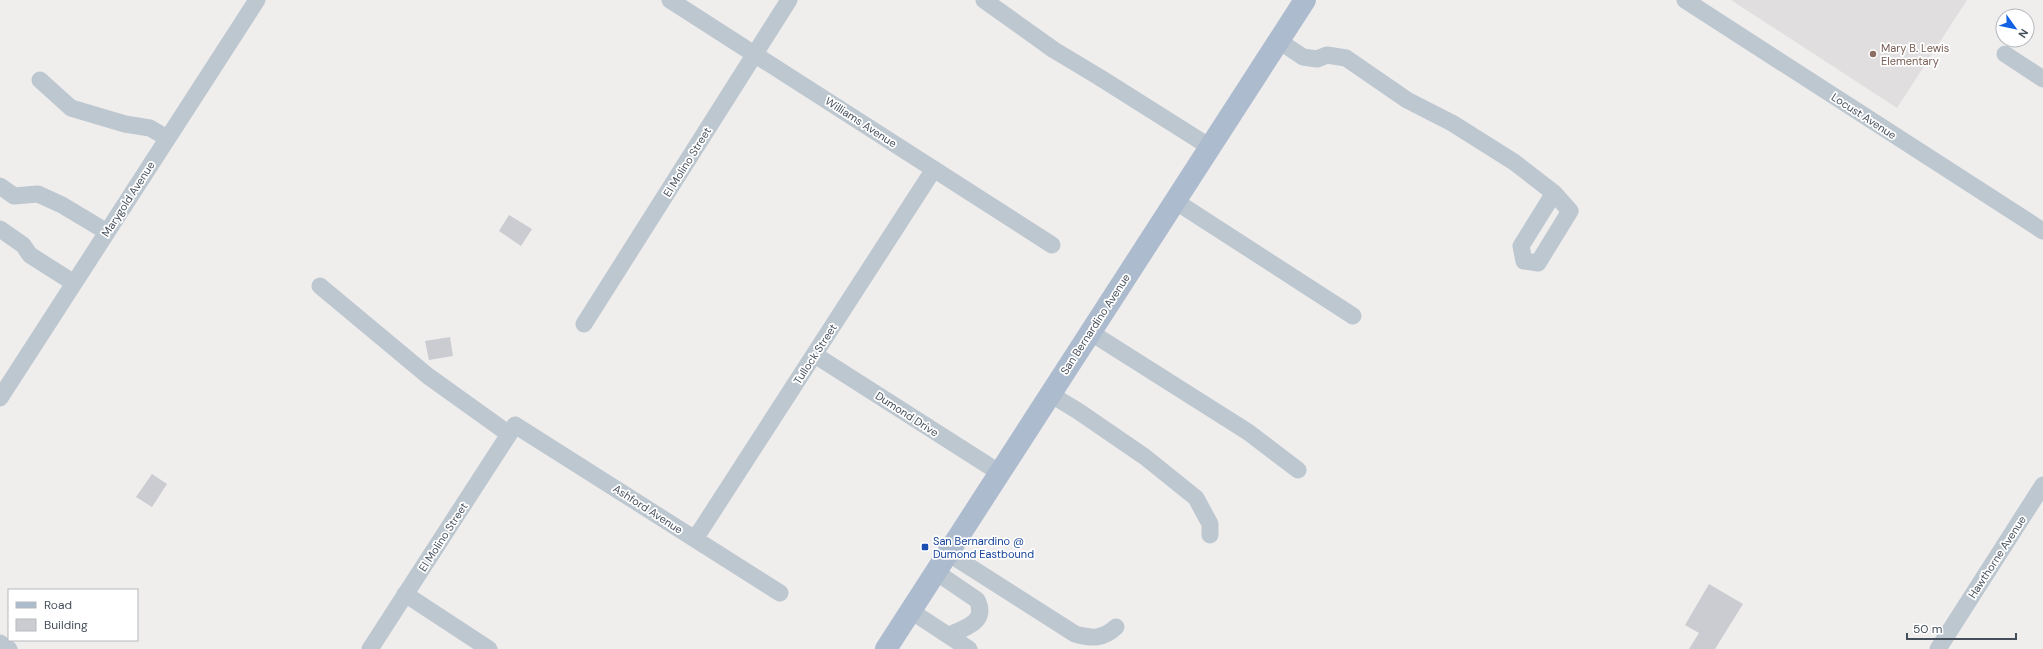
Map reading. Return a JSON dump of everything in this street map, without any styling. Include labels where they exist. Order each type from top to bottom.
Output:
[{"type":"main road","name":"San Bernardino Avenue","points":[[886,649],[1305,0]]},
{"type":"street","name":"Marygold Avenue","points":[[0,398],[256,0]]},
{"type":"street","name":"Williams Avenue","points":[[670,0],[1052,245]]},
{"type":"street","name":"El Molino Street","points":[[584,324],[789,0]]},
{"type":"street","points":[[984,0],[1054,50],[1210,147]]},
{"type":"street","name":"Locust Avenue","points":[[1685,0],[2043,232]]},
{"type":"street","points":[[1279,41],[1303,57],[1317,59],[1327,55],[1346,58],[1407,100],[1452,123],[1514,162],[1554,193]]},
{"type":"street","points":[[2005,54],[2043,79]]},
{"type":"street","points":[[40,80],[71,108],[125,124],[150,128],[167,138]]},
{"type":"street","name":"Tullock Street","points":[[695,539],[934,169]]},
{"type":"street","points":[[0,186],[14,196],[38,194],[62,205],[107,232]]},
{"type":"street","points":[[1175,201],[1353,316]]},
{"type":"street","points":[[0,229],[23,245],[30,254],[74,283]]},
{"type":"street","name":"Ashford Avenue","points":[[320,286],[428,376],[512,429],[695,539],[780,593]]},
{"type":"street","points":[[1090,332],[1248,432],[1298,470]]},
{"type":"street","name":"Dumond Drive","points":[[815,355],[1000,473]]},
{"type":"street","points":[[1050,394],[1078,411],[1144,457],[1196,498],[1210,524],[1210,535]]},
{"type":"street","name":"El Molino Street","points":[[370,649],[512,429]]},
{"type":"street","name":"Hawthorne Avenue","points":[[1938,649],[2043,485]]},
{"type":"street","points":[[948,553],[1075,634],[1096,638],[1108,635],[1116,627]]},
{"type":"street","points":[[936,572],[977,600],[980,606],[979,616],[968,628],[949,635]]},
{"type":"street","points":[[405,594],[489,649]]},
{"type":"street","points":[[911,611],[969,649]]},
{"type":"street","points":[[0,644],[9,649]]},
{"type":"shaded area","name":"Mary B. Lewis Elementary","points":[[1731,0],[1967,0],[1897,108]]},
{"type":"building","points":[[509,215],[532,229],[521,246],[499,231]]},
{"type":"building","points":[[450,337],[453,356],[429,360],[425,341]]},
{"type":"building","points":[[152,474],[167,484],[152,507],[136,497]]},
{"type":"building","points":[[1709,584],[1743,604],[1715,649],[1689,649],[1699,633],[1685,625]]},
{"type":"place","name":"Mary B. Lewis Elementary","points":[[1873,54]]},
{"type":"place","name":"San Bernardino @ Dumond Eastbound","points":[[925,547]]}]
